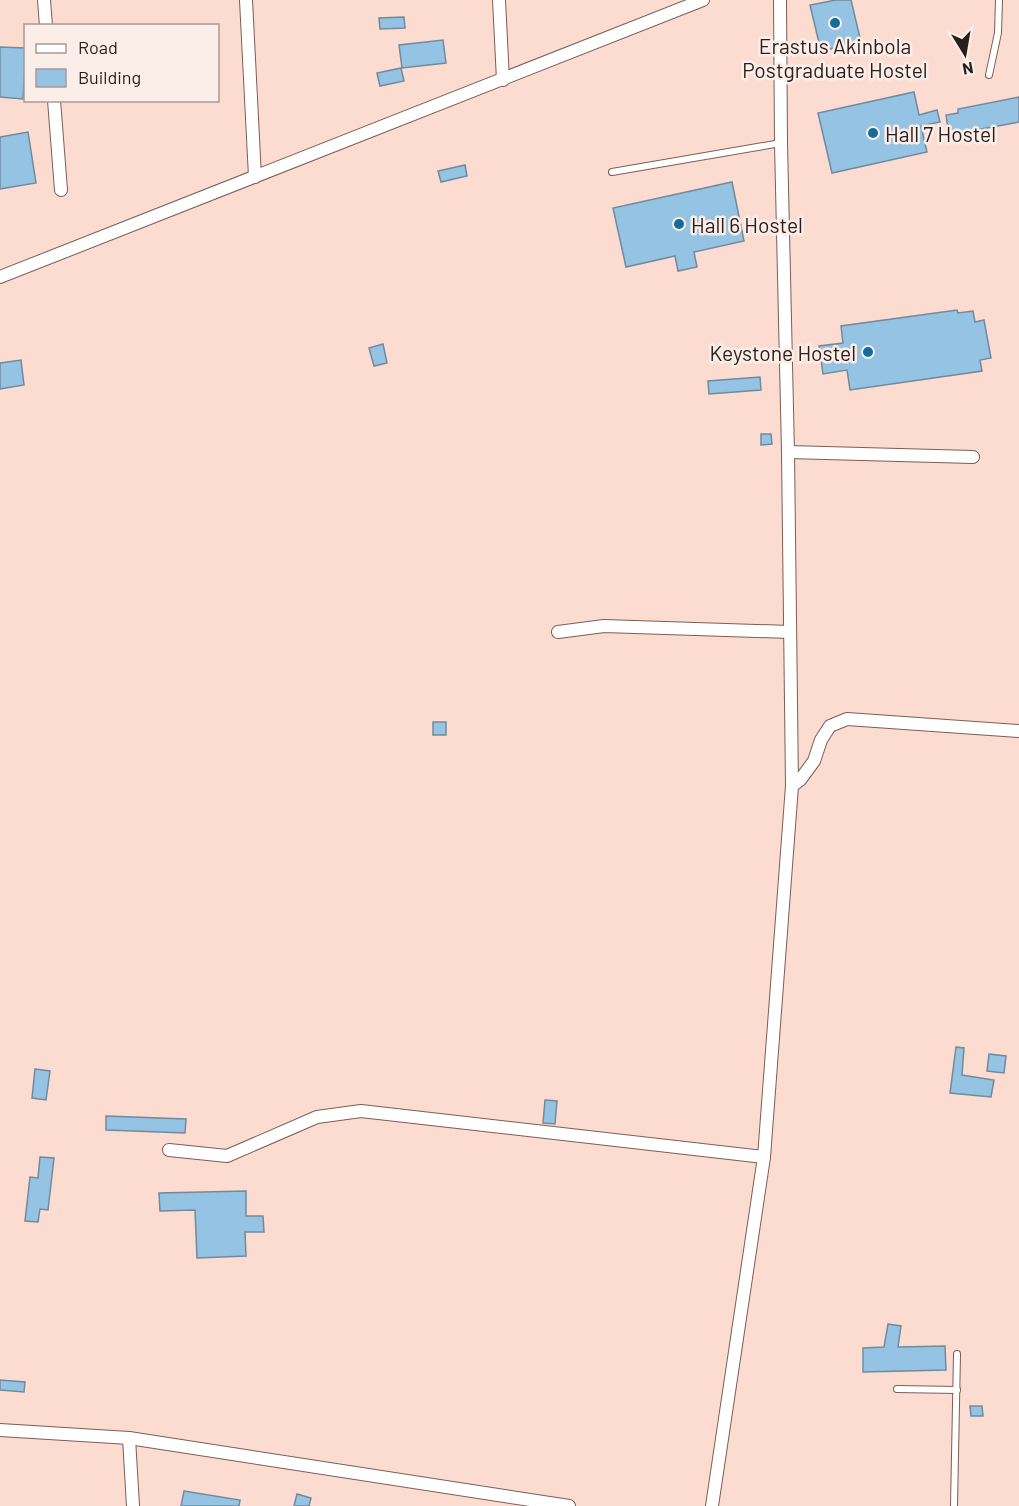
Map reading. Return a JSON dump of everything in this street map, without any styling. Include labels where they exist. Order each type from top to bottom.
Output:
[{"type":"street","points":[[44,0],[46,24]]},
{"type":"street","points":[[246,0],[255,177]]},
{"type":"street","points":[[499,0],[503,80]]},
{"type":"street","points":[[0,277],[703,0]]},
{"type":"street","points":[[712,1506],[764,1157],[792,786],[780,0]]},
{"type":"street","points":[[54,102],[61,190]]},
{"type":"street","points":[[788,452],[973,457]]},
{"type":"street","points":[[558,632],[604,626],[790,632]]},
{"type":"street","points":[[792,786],[800,780],[814,761],[821,740],[830,726],[847,719],[1019,731]]},
{"type":"street","points":[[169,1150],[226,1156],[317,1118],[361,1111],[764,1157]]},
{"type":"street","points":[[0,1431],[129,1438],[525,1503],[569,1506]]},
{"type":"street","points":[[129,1438],[133,1506]]},
{"type":"lane","points":[[988,75],[998,33],[999,0]]},
{"type":"lane","points":[[612,172],[781,143]]},
{"type":"lane","points":[[954,1506],[957,1354]]},
{"type":"lane","points":[[897,1389],[957,1390]]},
{"type":"building","name":"Erastus Akinbola Postgraduate Hostel","points":[[836,0],[851,0],[861,42],[821,51],[810,5]]},
{"type":"building","points":[[404,17],[405,28],[380,29],[379,18]]},
{"type":"building","points":[[443,40],[446,63],[402,68],[399,45]]},
{"type":"building","points":[[0,47],[24,48],[23,99],[0,97]]},
{"type":"building","points":[[401,68],[404,81],[380,86],[377,73]]},
{"type":"building","name":"Hall 7 Hostel","points":[[914,92],[919,115],[937,110],[940,122],[921,126],[927,152],[832,173],[818,113]]},
{"type":"building","points":[[1019,97],[1019,122],[949,135],[946,115],[958,113],[958,109]]},
{"type":"building","points":[[28,132],[36,183],[0,189],[0,137]]},
{"type":"building","points":[[465,165],[467,176],[441,182],[438,171]]},
{"type":"building","name":"Hall 6 Hostel","points":[[732,182],[744,241],[694,252],[697,267],[678,271],[675,256],[626,267],[613,208]]},
{"type":"building","name":"Keystone Hostel","points":[[957,310],[958,313],[973,311],[975,322],[984,320],[991,358],[980,360],[982,371],[850,390],[847,370],[823,374],[819,346],[843,343],[841,326]]},
{"type":"building","points":[[383,344],[387,363],[374,366],[369,348]]},
{"type":"building","points":[[21,360],[24,385],[0,389],[0,363]]},
{"type":"building","points":[[760,377],[761,390],[709,394],[708,381]]},
{"type":"building","points":[[761,434],[771,434],[772,444],[761,445]]},
{"type":"building","points":[[433,722],[446,722],[446,735],[433,735]]},
{"type":"building","points":[[956,1047],[964,1048],[962,1075],[994,1080],[991,1097],[950,1093]]},
{"type":"building","points":[[989,1054],[1006,1056],[1004,1073],[987,1071]]},
{"type":"building","points":[[35,1069],[50,1071],[46,1100],[32,1098]]},
{"type":"building","points":[[545,1100],[557,1101],[555,1124],[543,1123]]},
{"type":"building","points":[[106,1116],[186,1119],[185,1133],[106,1130]]},
{"type":"building","points":[[40,1157],[54,1158],[48,1210],[40,1209],[38,1222],[25,1221],[30,1177],[38,1178]]},
{"type":"building","points":[[246,1191],[246,1216],[263,1216],[264,1232],[245,1232],[246,1256],[197,1258],[195,1210],[160,1211],[159,1193]]},
{"type":"building","points":[[888,1324],[901,1326],[898,1347],[945,1346],[946,1370],[863,1372],[863,1348],[884,1347]]},
{"type":"building","points":[[0,1380],[25,1382],[24,1392],[0,1390]]},
{"type":"building","points":[[970,1406],[982,1406],[983,1416],[971,1416]]},
{"type":"building","points":[[184,1491],[240,1500],[239,1506],[181,1506]]},
{"type":"building","points":[[297,1494],[311,1498],[309,1506],[294,1506]]},
{"type":"place","name":"Erastus Akinbola Postgraduate Hostel","points":[[835,23]]},
{"type":"place","name":"Hall 7 Hostel","points":[[873,133]]},
{"type":"place","name":"Hall 6 Hostel","points":[[679,224]]},
{"type":"place","name":"Keystone Hostel","points":[[868,352]]}]
